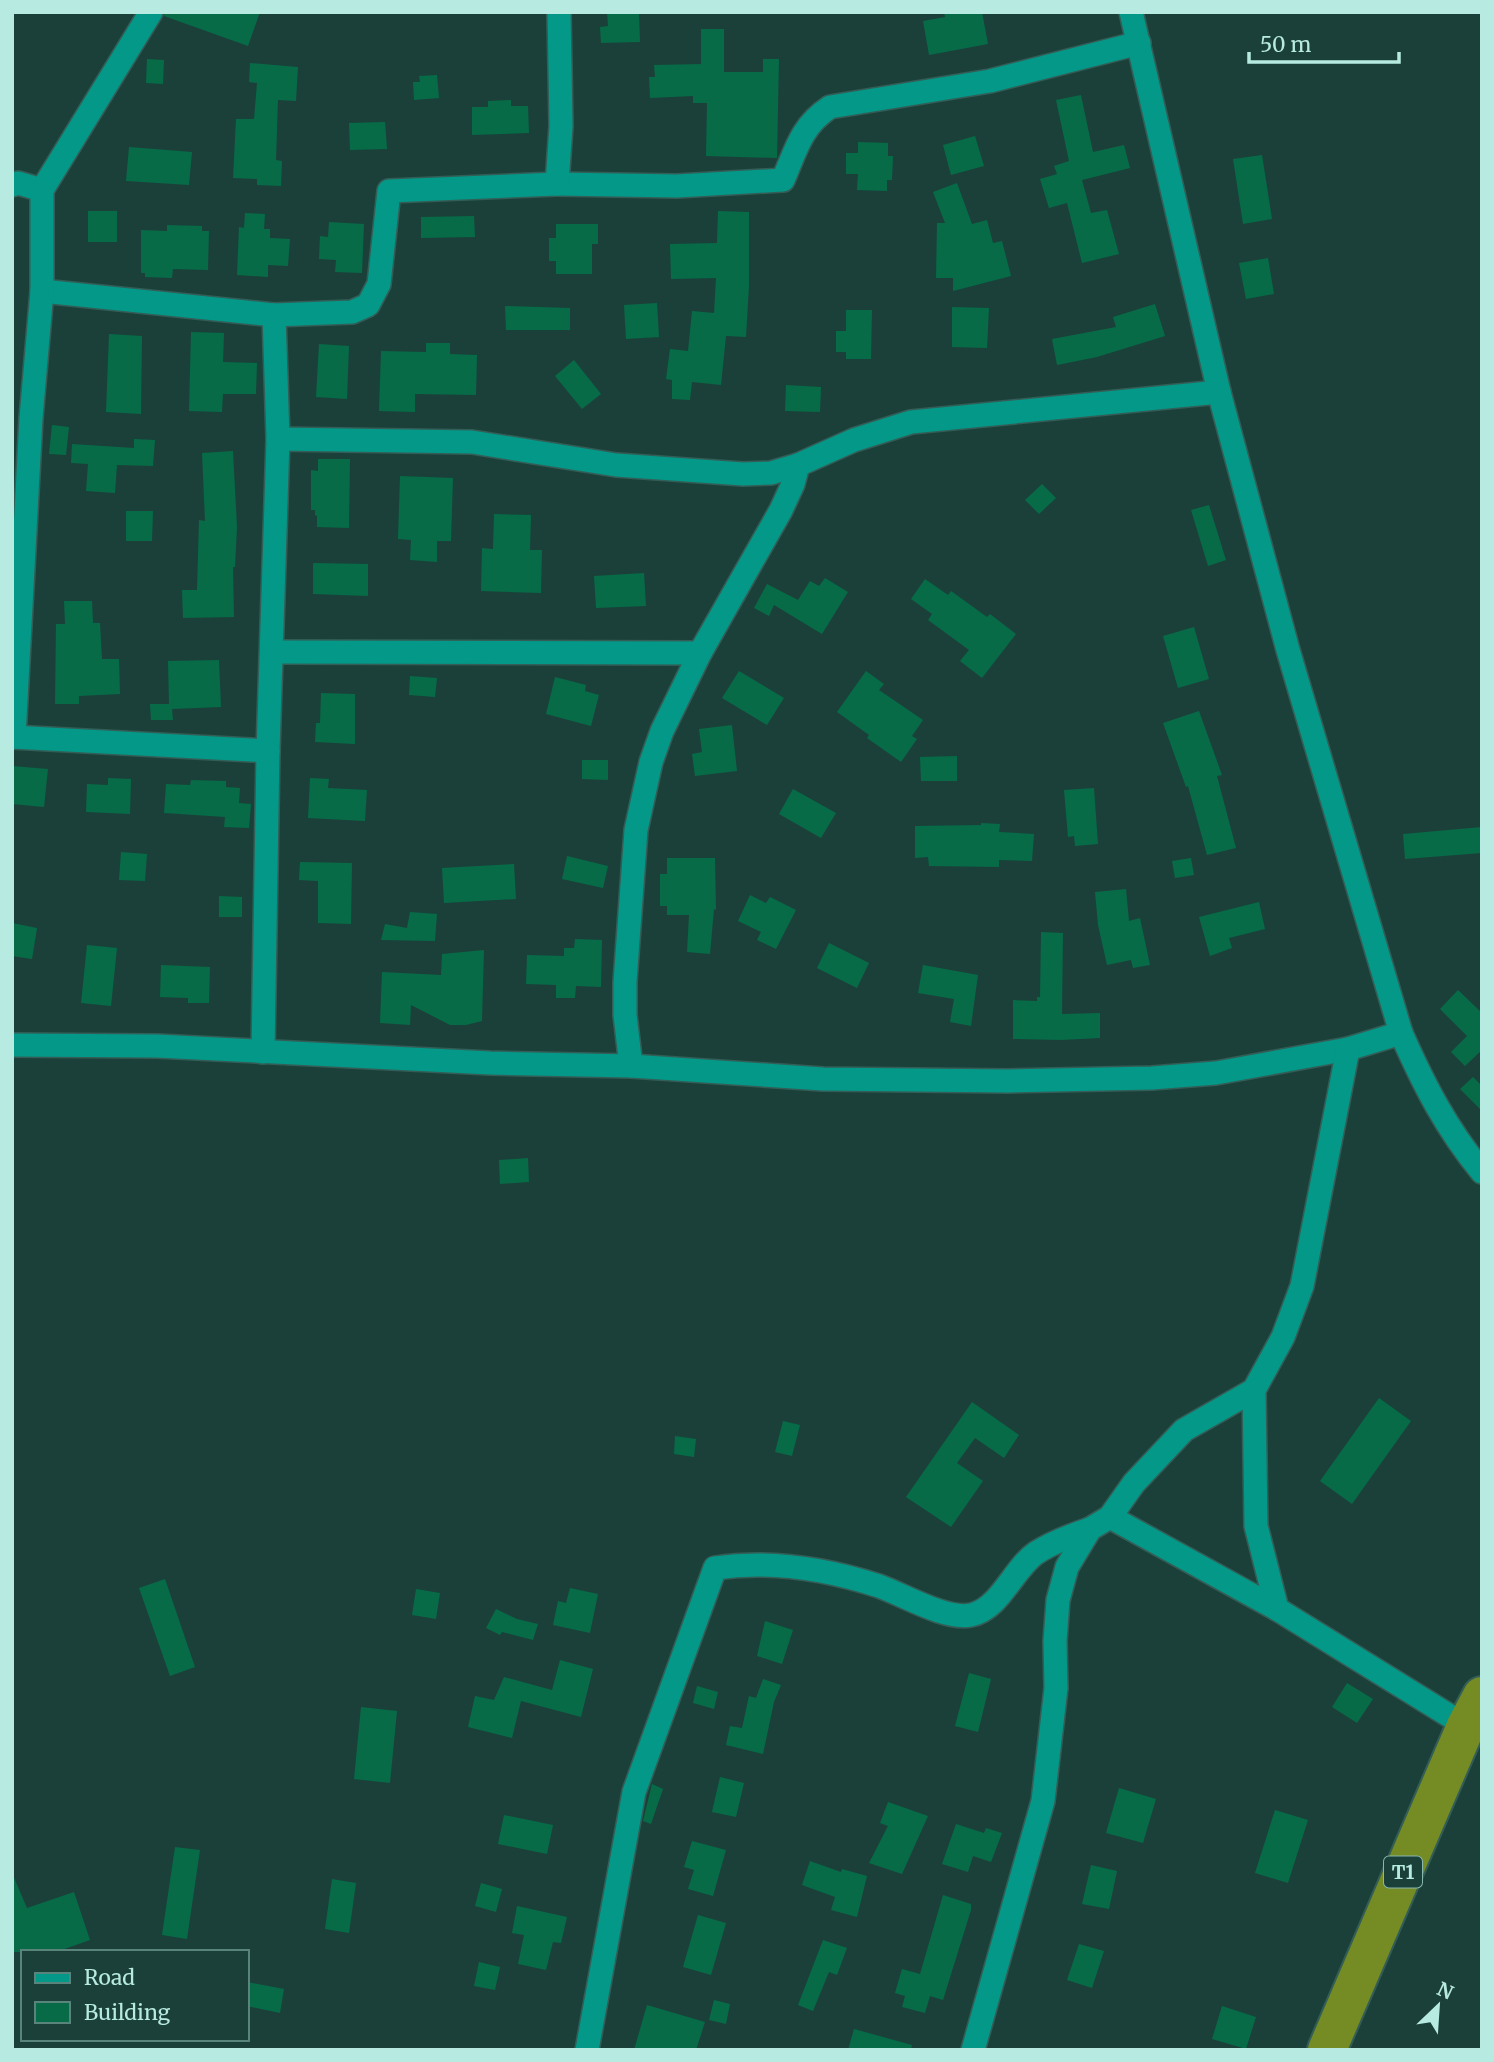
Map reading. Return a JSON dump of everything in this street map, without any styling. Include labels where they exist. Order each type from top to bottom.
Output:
[{"type":"highway","name":"T1","points":[[1327,2050],[1474,1711]]},
{"type":"street","points":[[151,12],[42,190],[41,291],[22,417],[13,737],[268,751]]},
{"type":"street","points":[[557,184],[561,125],[559,12]]},
{"type":"street","points":[[1131,12],[1219,392],[1288,650],[1401,1032],[1424,1087],[1446,1125],[1482,1172]]},
{"type":"street","points":[[41,291],[274,315],[352,312],[368,305],[379,284],[389,191],[557,184],[677,186],[783,180],[803,133],[814,117],[830,107],[990,81],[1139,43]]},
{"type":"street","points":[[14,181],[42,190]]},
{"type":"street","points":[[263,1052],[268,751],[278,439],[274,315]]},
{"type":"street","points":[[278,439],[472,442],[615,465],[771,473],[799,465],[854,440],[911,422],[1219,392]]},
{"type":"street","points":[[631,1066],[625,1014],[625,982],[636,830],[655,751],[700,653],[781,510],[799,465]]},
{"type":"street","points":[[272,652],[700,653]]},
{"type":"street","points":[[12,1045],[157,1046],[490,1063],[631,1066],[836,1080],[1008,1082],[1139,1079],[1216,1073],[1348,1049],[1401,1032]]},
{"type":"street","points":[[1277,1609],[1256,1525],[1254,1390],[1283,1338],[1302,1286],[1348,1049]]},
{"type":"street","points":[[973,2050],[1043,1801],[1056,1688],[1058,1600],[1068,1567],[1100,1523],[1184,1430],[1254,1390]]},
{"type":"street","points":[[587,2050],[634,1792],[715,1567],[772,1564],[828,1574],[878,1586],[944,1611],[971,1615],[993,1603],[1017,1572],[1036,1554],[1100,1523],[1277,1609],[1474,1711]]},
{"type":"building","points":[[165,12],[260,12],[248,46],[164,16]]},
{"type":"building","points":[[607,12],[639,12],[640,42],[601,43],[600,27],[608,26]]},
{"type":"building","points":[[944,12],[982,12],[988,44],[929,55],[923,21],[945,17]]},
{"type":"building","points":[[701,29],[724,29],[724,72],[763,72],[763,59],[779,59],[777,158],[706,156],[707,103],[693,103],[693,96],[650,98],[649,77],[655,77],[654,65],[701,64]]},
{"type":"building","points":[[147,59],[164,60],[163,84],[146,83]]},
{"type":"building","points":[[250,63],[298,67],[296,101],[278,100],[276,160],[282,161],[281,186],[257,185],[257,179],[233,178],[236,119],[254,119],[257,83],[249,82]]},
{"type":"building","points":[[437,75],[439,98],[414,100],[413,82],[420,82],[419,76]]},
{"type":"building","points":[[1081,95],[1093,152],[1124,145],[1130,168],[1082,180],[1091,213],[1107,210],[1119,254],[1082,263],[1067,203],[1049,208],[1040,179],[1057,174],[1054,166],[1069,161],[1056,100]]},
{"type":"building","points":[[511,100],[511,106],[528,106],[529,133],[472,135],[472,107],[488,107],[488,101]]},
{"type":"building","points":[[385,122],[387,149],[350,150],[349,123]]},
{"type":"building","points":[[975,136],[984,166],[951,175],[943,145]]},
{"type":"building","points":[[858,142],[888,143],[888,156],[893,156],[892,180],[887,180],[887,191],[857,190],[858,174],[846,174],[846,153],[858,153]]},
{"type":"building","points":[[129,147],[192,152],[189,185],[126,181]]},
{"type":"building","points":[[1262,155],[1272,219],[1243,224],[1233,159]]},
{"type":"building","points":[[957,183],[972,224],[987,220],[993,243],[1002,241],[1011,276],[953,291],[953,278],[936,278],[937,223],[945,223],[933,192]]},
{"type":"building","points":[[88,211],[117,211],[117,242],[88,242]]},
{"type":"building","points":[[718,211],[749,212],[746,337],[726,336],[721,385],[692,382],[690,400],[672,399],[672,380],[666,379],[670,349],[688,351],[692,311],[714,313],[716,278],[671,279],[670,244],[717,243]]},
{"type":"building","points":[[245,213],[265,214],[264,229],[270,229],[270,238],[290,239],[288,266],[268,265],[268,277],[237,275],[239,227],[244,228]]},
{"type":"building","points":[[474,216],[475,237],[421,238],[421,217]]},
{"type":"building","points":[[329,222],[364,224],[362,273],[335,272],[336,260],[319,259],[320,236],[328,237]]},
{"type":"building","points":[[556,224],[598,224],[598,244],[592,244],[592,274],[556,274],[556,261],[549,261],[549,238],[556,238]]},
{"type":"building","points":[[167,225],[202,226],[202,231],[209,231],[208,270],[173,269],[172,278],[145,277],[145,273],[141,273],[141,230],[167,231]]},
{"type":"building","points":[[1268,258],[1274,294],[1246,299],[1239,263]]},
{"type":"building","points":[[657,303],[659,337],[626,339],[624,305]]},
{"type":"building","points":[[1155,304],[1165,336],[1097,357],[1057,365],[1052,339],[1116,327],[1113,317]]},
{"type":"building","points":[[505,306],[570,308],[570,330],[506,330]]},
{"type":"building","points":[[952,307],[989,308],[987,348],[952,347]]},
{"type":"building","points":[[846,310],[872,310],[871,359],[846,359],[846,352],[836,352],[836,331],[846,331]]},
{"type":"building","points":[[191,332],[224,333],[223,362],[257,363],[256,394],[223,394],[222,412],[189,411]]},
{"type":"building","points":[[109,334],[142,336],[141,414],[106,412]]},
{"type":"building","points":[[426,343],[450,343],[450,354],[477,355],[476,395],[415,394],[415,412],[379,411],[381,351],[426,352]]},
{"type":"building","points":[[319,344],[349,346],[347,399],[316,397]]},
{"type":"building","points":[[574,360],[601,394],[582,409],[555,376]]},
{"type":"building","points":[[786,385],[821,387],[820,412],[785,411]]},
{"type":"building","points":[[52,425],[69,427],[66,455],[49,454]]},
{"type":"building","points":[[134,439],[155,440],[153,466],[117,465],[115,493],[86,491],[88,464],[71,463],[72,444],[134,448]]},
{"type":"building","points":[[233,451],[237,527],[233,567],[234,617],[183,618],[182,590],[197,590],[199,520],[205,521],[202,453]]},
{"type":"building","points":[[318,459],[350,459],[349,528],[317,527],[315,510],[311,510],[311,470],[318,471]]},
{"type":"building","points":[[400,476],[453,478],[451,541],[437,541],[437,562],[410,560],[411,540],[398,539]]},
{"type":"building","points":[[1042,484],[1056,498],[1039,514],[1025,500]]},
{"type":"building","points":[[1209,505],[1226,560],[1208,566],[1191,510]]},
{"type":"building","points":[[126,511],[153,511],[152,541],[126,541]]},
{"type":"building","points":[[494,514],[531,515],[530,550],[542,550],[541,593],[481,591],[482,548],[493,549]]},
{"type":"building","points":[[313,563],[368,564],[368,596],[313,594]]},
{"type":"building","points":[[644,573],[646,606],[596,608],[594,576]]},
{"type":"building","points":[[825,578],[848,592],[822,634],[774,605],[769,616],[754,608],[767,584],[798,600],[810,581],[819,586]]},
{"type":"building","points":[[925,579],[948,595],[951,591],[987,617],[990,614],[1016,634],[982,678],[960,661],[969,650],[928,620],[932,614],[911,599]]},
{"type":"building","points":[[64,601],[92,601],[93,623],[100,623],[102,659],[119,659],[120,694],[79,696],[79,704],[55,704],[56,624],[65,624]]},
{"type":"building","points":[[1194,627],[1209,679],[1178,688],[1163,636]]},
{"type":"building","points":[[219,660],[221,707],[172,709],[173,720],[151,720],[150,704],[169,704],[168,661]]},
{"type":"building","points":[[739,671],[784,698],[767,725],[722,698]]},
{"type":"building","points":[[866,671],[884,684],[879,690],[923,720],[912,736],[917,739],[901,762],[837,712]]},
{"type":"building","points":[[410,676],[437,678],[435,697],[409,695]]},
{"type":"building","points":[[555,677],[586,685],[585,691],[599,695],[591,726],[546,714]]},
{"type":"building","points":[[321,693],[355,694],[355,744],[315,742],[316,723],[320,723]]},
{"type":"building","points":[[1199,711],[1222,775],[1217,776],[1236,848],[1207,855],[1188,786],[1186,787],[1163,723]]},
{"type":"building","points":[[732,725],[737,771],[695,776],[692,754],[702,752],[699,729]]},
{"type":"building","points":[[957,756],[957,781],[921,781],[920,757]]},
{"type":"building","points":[[582,760],[608,760],[608,780],[582,779]]},
{"type":"building","points":[[12,766],[48,769],[44,807],[12,804]]},
{"type":"building","points":[[108,778],[131,779],[130,814],[86,812],[87,784],[108,785]]},
{"type":"building","points":[[310,778],[329,779],[328,788],[367,790],[365,821],[308,818]]},
{"type":"building","points":[[191,780],[226,781],[226,787],[240,788],[239,803],[251,804],[249,828],[224,827],[225,817],[164,813],[166,784],[190,785]]},
{"type":"building","points":[[1094,788],[1098,844],[1075,846],[1074,836],[1068,837],[1064,790]]},
{"type":"building","points":[[793,789],[836,813],[821,838],[779,814]]},
{"type":"building","points":[[1000,824],[999,832],[1034,834],[1032,861],[999,860],[999,867],[929,866],[928,857],[915,858],[915,826]]},
{"type":"building","points":[[1482,827],[1482,853],[1405,859],[1403,834]]},
{"type":"building","points":[[121,852],[147,854],[145,881],[119,880]]},
{"type":"building","points":[[567,856],[608,866],[603,888],[562,879]]},
{"type":"building","points":[[667,858],[715,858],[716,910],[714,909],[710,954],[687,952],[689,915],[667,915],[667,906],[660,906],[660,874],[667,874]]},
{"type":"building","points":[[1191,858],[1194,875],[1175,878],[1172,861]]},
{"type":"building","points":[[300,862],[352,863],[351,924],[318,923],[318,881],[299,880]]},
{"type":"building","points":[[514,864],[516,899],[444,903],[442,868]]},
{"type":"building","points":[[1126,889],[1129,921],[1140,918],[1150,965],[1133,968],[1131,960],[1107,965],[1098,925],[1095,892]]},
{"type":"building","points":[[750,895],[766,903],[770,897],[796,910],[776,949],[757,940],[761,932],[738,921]]},
{"type":"building","points":[[219,896],[242,897],[242,917],[219,917]]},
{"type":"building","points":[[1259,902],[1265,929],[1229,938],[1232,948],[1210,956],[1199,917]]},
{"type":"building","points":[[410,912],[437,914],[435,941],[381,940],[385,924],[407,928]]},
{"type":"building","points":[[12,923],[37,928],[32,959],[12,956]]},
{"type":"building","points":[[1041,932],[1063,933],[1062,1014],[1100,1013],[1100,1038],[1013,1039],[1013,1000],[1037,1001],[1037,997],[1040,997]]},
{"type":"building","points":[[575,939],[602,940],[601,987],[576,986],[575,998],[556,998],[556,985],[526,984],[527,955],[564,956],[564,948],[574,948]]},
{"type":"building","points":[[829,943],[869,963],[857,988],[817,968]]},
{"type":"building","points":[[87,945],[117,948],[111,1006],[81,1003]]},
{"type":"building","points":[[484,950],[482,1021],[450,1025],[411,1005],[410,1025],[380,1023],[382,972],[441,975],[442,954]]},
{"type":"building","points":[[161,965],[210,967],[209,1003],[188,1003],[188,998],[160,997]]},
{"type":"building","points":[[923,965],[978,975],[971,1026],[950,1022],[954,999],[918,993]]},
{"type":"building","points":[[1458,990],[1482,1013],[1482,1050],[1465,1066],[1451,1052],[1467,1036],[1440,1009]]},
{"type":"building","points":[[1473,1077],[1482,1086],[1482,1111],[1460,1089]]},
{"type":"building","points":[[528,1158],[529,1182],[500,1184],[499,1160]]},
{"type":"building","points":[[1379,1398],[1411,1421],[1352,1504],[1320,1481]]},
{"type":"building","points":[[972,1402],[1019,1435],[1004,1458],[975,1438],[957,1463],[983,1481],[951,1527],[906,1497]]},
{"type":"building","points":[[783,1421],[800,1425],[792,1456],[775,1452]]},
{"type":"building","points":[[675,1436],[696,1439],[694,1457],[674,1454]]},
{"type":"building","points":[[165,1579],[195,1667],[170,1676],[139,1588]]},
{"type":"building","points":[[570,1588],[598,1594],[590,1633],[553,1625],[558,1601],[566,1603]]},
{"type":"building","points":[[416,1589],[440,1593],[436,1619],[412,1615]]},
{"type":"building","points":[[496,1609],[517,1619],[538,1624],[533,1640],[502,1632],[500,1635],[486,1628]]},
{"type":"building","points":[[765,1621],[793,1630],[782,1664],[757,1656]]},
{"type":"building","points":[[560,1660],[593,1669],[581,1717],[521,1701],[512,1738],[468,1727],[475,1696],[494,1700],[504,1677],[552,1690]]},
{"type":"building","points":[[969,1673],[991,1679],[978,1732],[955,1726]]},
{"type":"building","points":[[763,1679],[781,1685],[774,1702],[763,1754],[726,1745],[730,1726],[742,1728],[749,1696],[756,1698]]},
{"type":"building","points":[[1347,1683],[1373,1699],[1357,1723],[1332,1707]]},
{"type":"building","points":[[697,1686],[718,1692],[714,1709],[693,1703]]},
{"type":"building","points":[[361,1707],[397,1711],[390,1783],[354,1779]]},
{"type":"building","points":[[720,1777],[744,1783],[736,1817],[712,1812]]},
{"type":"building","points":[[652,1784],[663,1789],[651,1824],[643,1821]]},
{"type":"building","points":[[1119,1788],[1156,1799],[1143,1843],[1106,1833]]},
{"type":"building","points":[[888,1802],[928,1816],[902,1874],[869,1863],[888,1826],[880,1823]]},
{"type":"building","points":[[1275,1810],[1308,1820],[1288,1883],[1255,1873]]},
{"type":"building","points":[[504,1815],[553,1825],[547,1854],[498,1844]]},
{"type":"building","points":[[956,1824],[984,1833],[986,1828],[1002,1833],[991,1862],[973,1856],[968,1872],[942,1864]]},
{"type":"building","points":[[692,1841],[726,1850],[713,1896],[688,1889],[694,1870],[684,1867]]},
{"type":"building","points":[[175,1847],[200,1850],[187,1939],[162,1935]]},
{"type":"building","points":[[810,1861],[841,1872],[842,1869],[867,1876],[857,1917],[831,1910],[835,1897],[802,1885]]},
{"type":"building","points":[[1091,1865],[1117,1871],[1109,1909],[1082,1904]]},
{"type":"building","points":[[12,1873],[27,1908],[74,1892],[90,1940],[62,1950],[12,1952]]},
{"type":"building","points":[[332,1879],[356,1883],[349,1933],[325,1929]]},
{"type":"building","points":[[481,1883],[502,1889],[496,1912],[475,1906]]},
{"type":"building","points":[[943,1895],[971,1904],[971,1910],[943,2000],[930,1996],[925,2013],[902,2007],[905,1996],[895,1993],[902,1969],[920,1974]]},
{"type":"building","points":[[517,1906],[567,1917],[561,1943],[553,1942],[546,1970],[518,1964],[524,1935],[512,1933]]},
{"type":"building","points":[[698,1915],[726,1923],[711,1975],[683,1967]]},
{"type":"building","points":[[823,1940],[847,1948],[837,1975],[829,1972],[813,2011],[798,2005]]},
{"type":"building","points":[[1079,1944],[1104,1951],[1092,1988],[1067,1980]]},
{"type":"building","points":[[479,1962],[500,1967],[495,1990],[474,1986]]},
{"type":"building","points":[[248,1982],[284,1989],[280,2013],[248,2006]]},
{"type":"building","points":[[714,2000],[730,2004],[726,2024],[709,2020]]},
{"type":"building","points":[[647,2005],[705,2022],[696,2050],[634,2050]]},
{"type":"building","points":[[1222,2006],[1256,2017],[1246,2049],[1212,2039]]},
{"type":"building","points":[[854,2029],[912,2045],[911,2050],[848,2050]]}]
